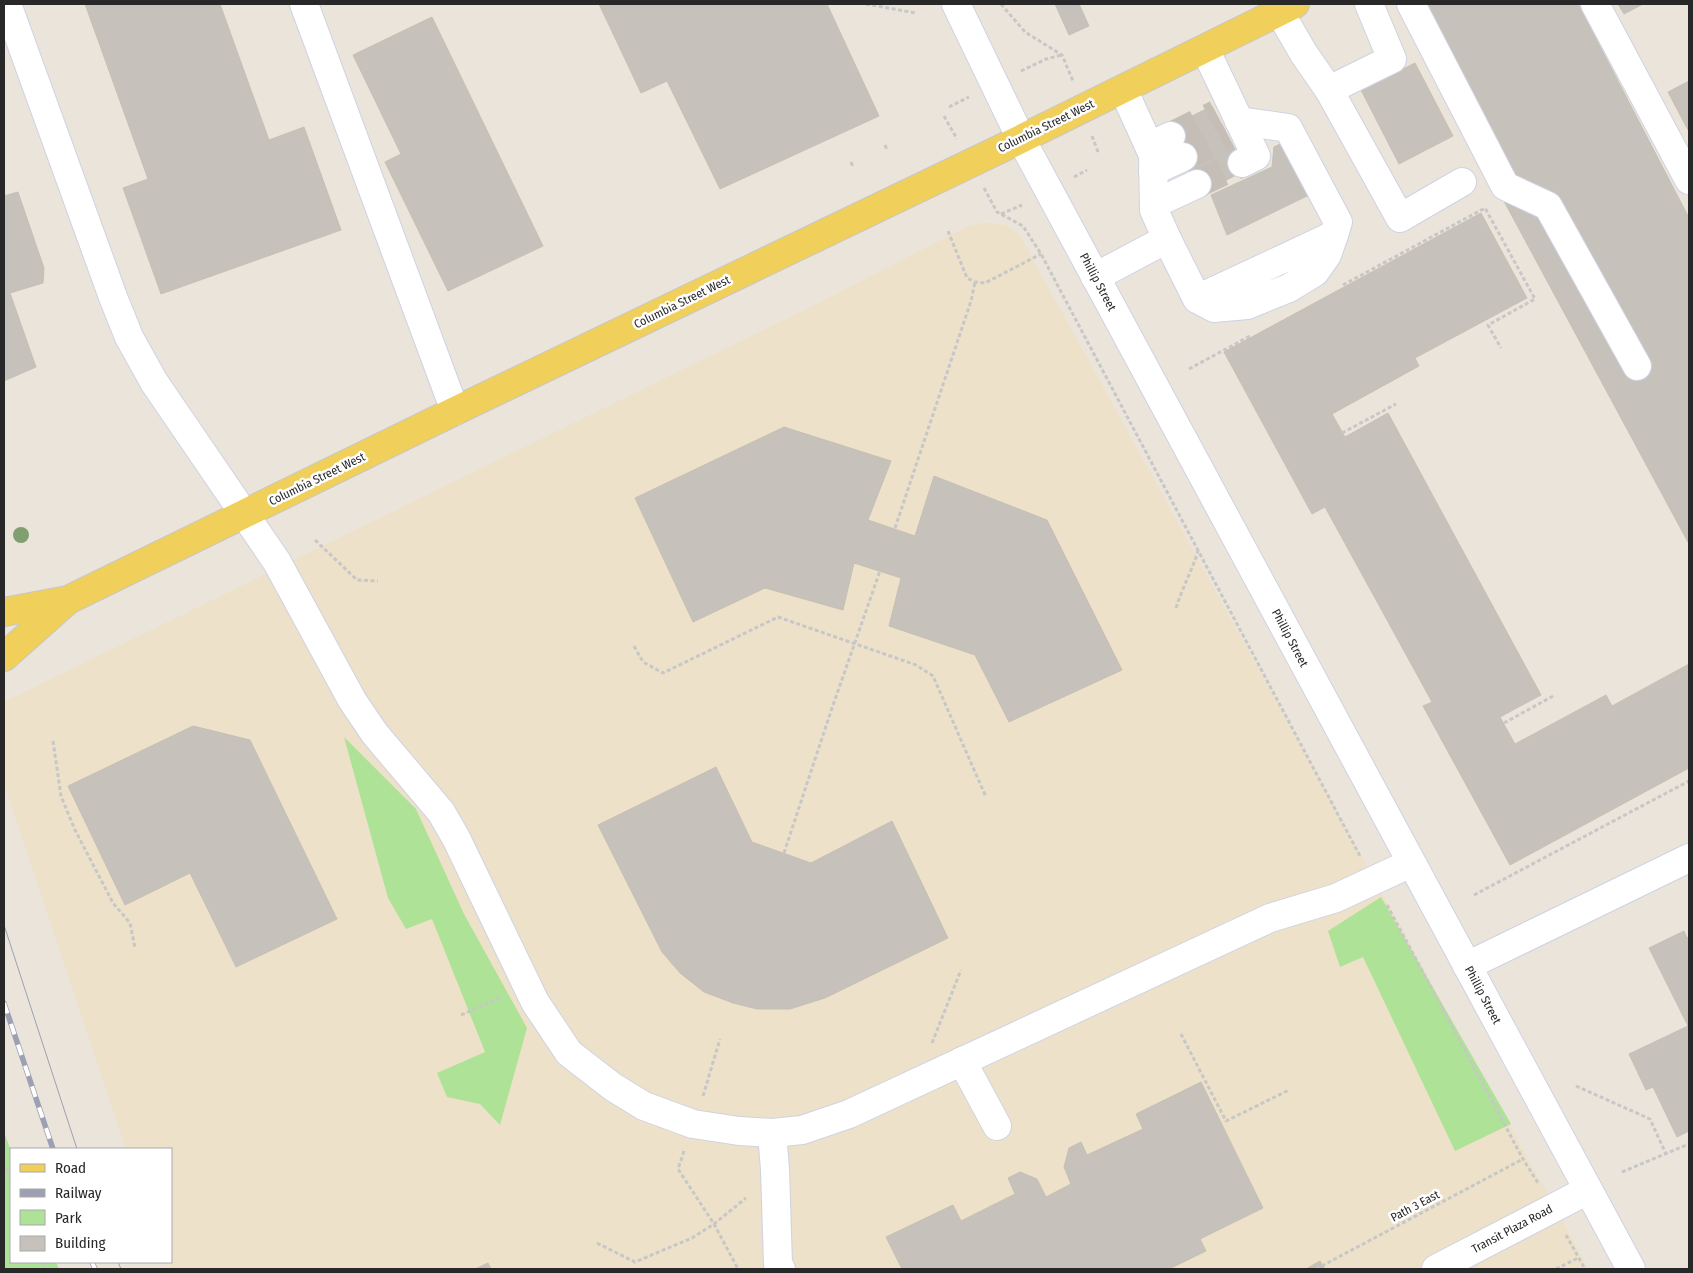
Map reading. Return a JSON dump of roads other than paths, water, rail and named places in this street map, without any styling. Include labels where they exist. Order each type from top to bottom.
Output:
[{"type":"main road","name":"Columbia Street West","points":[[4,612],[68,600],[455,411],[1021,139],[1205,48],[1283,6]]},
{"type":"main road","name":"Columbia Street West","points":[[4,657],[68,600]]},
{"type":"street","points":[[8,4],[95,248],[129,337],[154,382],[277,562],[352,700],[375,734],[441,812],[456,838],[535,1002],[569,1053],[613,1087],[644,1106],[693,1124],[739,1131],[772,1133],[802,1130],[849,1114],[1270,918],[1336,898],[1411,863]]},
{"type":"street","points":[[304,4],[455,411]]},
{"type":"street","name":"Phillip Street","points":[[956,4],[1021,139],[1631,1269]]},
{"type":"street","points":[[1329,90],[1392,59],[1369,4]]},
{"type":"street","points":[[1411,4],[1505,186],[1548,206],[1637,366]]},
{"type":"street","points":[[1595,4],[1689,180]]},
{"type":"street","points":[[1283,6],[1304,54],[1329,90],[1400,218],[1462,182]]},
{"type":"street","points":[[1205,48],[1232,121],[1256,156],[1242,163]]},
{"type":"street","points":[[1123,89],[1164,152],[1154,210],[1197,300],[1214,308],[1247,305],[1289,288],[1314,272],[1327,255],[1338,222],[1288,128],[1232,121]]},
{"type":"street","points":[[1154,204],[1197,184]]},
{"type":"street","points":[[1096,277],[1167,239]]},
{"type":"street","points":[[1467,966],[1689,858]]},
{"type":"street","points":[[962,1061],[996,1126]]},
{"type":"street","points":[[772,1133],[778,1264],[781,1269]]},
{"type":"street","name":"Transit Plaza Road","points":[[1436,1269],[1588,1190]]},
{"type":"tunnel","points":[[1171,136],[1216,114]]},
{"type":"tunnel","points":[[1183,157],[1228,136]]},
{"type":"tunnel","points":[[1197,184],[1242,163]]},
{"type":"tram line","points":[[4,925],[77,1148]]},
{"type":"tram line","points":[[118,1263],[121,1269]]},
{"type":"railway","points":[[4,1003],[53,1148]]},
{"type":"railway","points":[[92,1263],[95,1269]]}]
